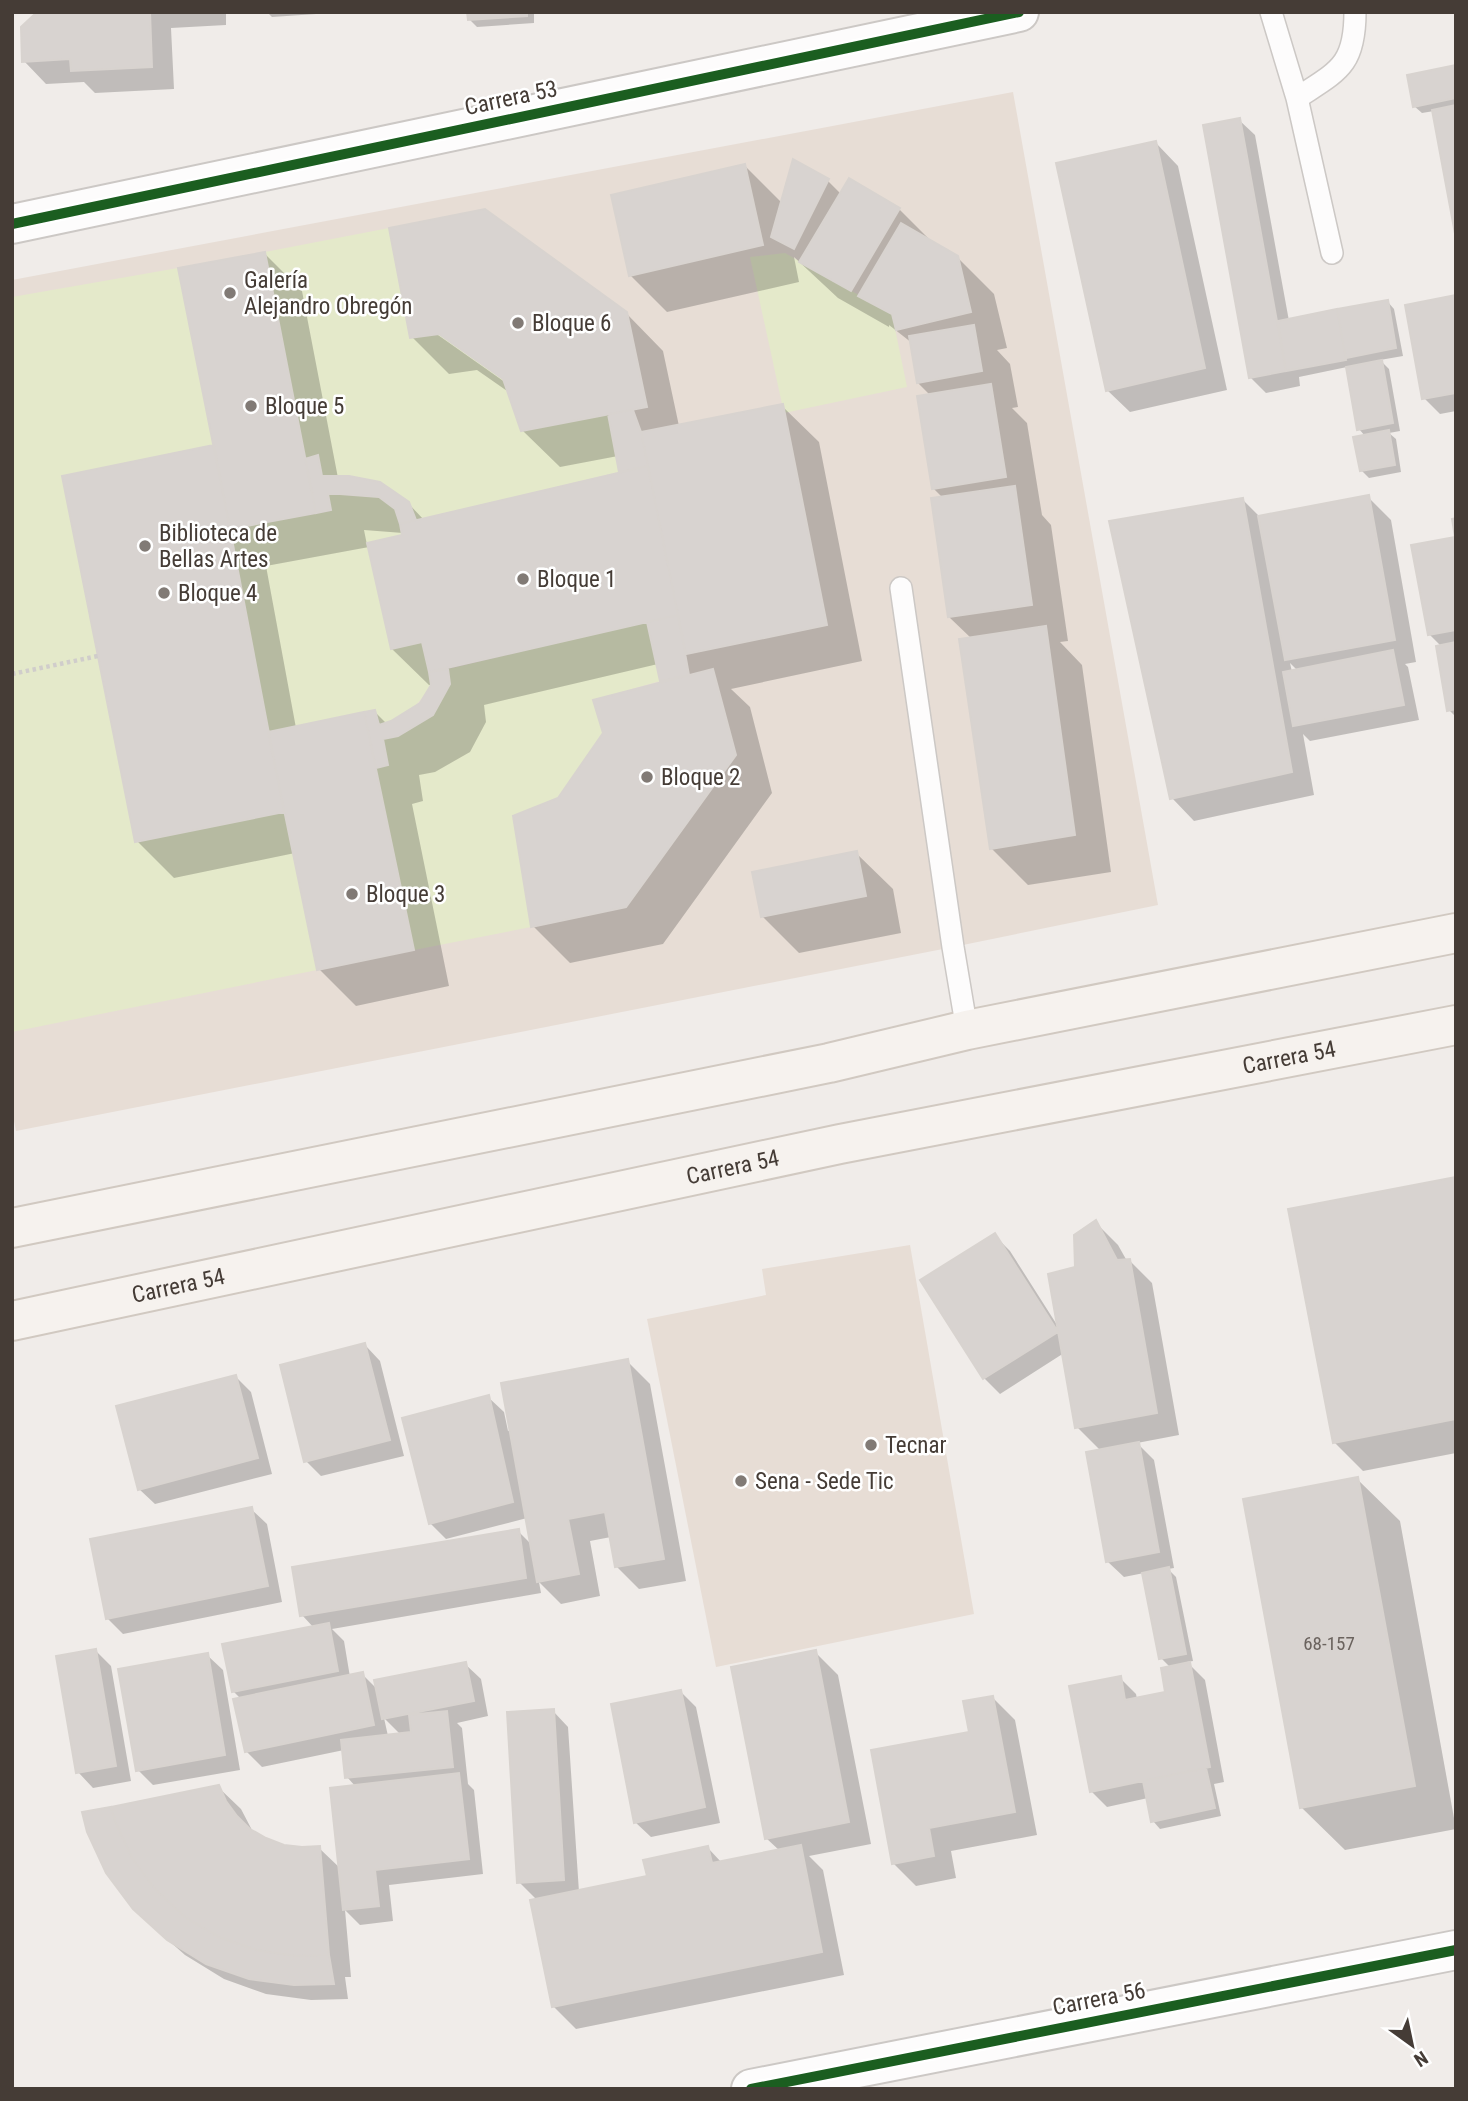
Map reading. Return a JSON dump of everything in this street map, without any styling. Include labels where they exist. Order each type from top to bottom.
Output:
[{"type":"main road","points":[[12,1228],[766,1076],[967,1030],[1456,933]]},
{"type":"main road","name":"Carrera 54","points":[[12,1321],[841,1144],[1456,1025]]},
{"type":"street","name":"Carrera 53","points":[[12,224],[1019,12]]},
{"type":"street","name":"Carrera 56","points":[[751,2089],[1456,1950]]},
{"type":"lane","points":[[1271,12],[1297,98],[1332,253]]},
{"type":"lane","points":[[1297,98],[1339,70],[1355,37],[1355,12]]},
{"type":"lane","points":[[901,588],[967,1030]]},
{"type":"path","points":[[12,674],[98,656]]},
{"type":"shaded area","points":[[1013,92],[1158,905],[16,1131],[12,1111],[12,280]]},
{"type":"shaded area","points":[[910,1245],[974,1614],[716,1667],[647,1319],[766,1295],[762,1269]]},
{"type":"green space","points":[[389,228],[410,338],[439,334],[503,379],[521,431],[608,414],[619,472],[416,520],[409,502],[380,482],[349,476],[322,476],[318,456],[305,459],[265,252]]},
{"type":"green space","points":[[785,253],[892,314],[907,387],[784,413],[750,257]]},
{"type":"green space","points":[[178,268],[214,445],[62,476],[135,842],[284,812],[317,970],[12,1032],[12,297]]},
{"type":"green space","points":[[328,494],[379,497],[395,509],[402,535],[367,543],[391,649],[422,642],[431,685],[410,711],[379,725],[375,710],[268,732],[230,529],[331,511]]},
{"type":"green space","points":[[647,622],[660,681],[594,700],[603,733],[558,798],[513,816],[531,927],[414,950],[376,768],[383,739],[398,736],[433,715],[450,684],[448,669]]},
{"type":"building","points":[[37,12],[150,12],[152,67],[71,71],[70,59],[22,62],[21,27]]},
{"type":"building","points":[[467,12],[527,12],[527,16],[468,20]]},
{"type":"building","points":[[1456,65],[1456,98],[1413,107],[1407,75]]},
{"type":"building","points":[[1456,105],[1456,239],[1432,110]]},
{"type":"building","points":[[1240,118],[1286,371],[1249,378],[1203,125]]},
{"type":"building","points":[[1156,141],[1205,368],[1106,391],[1056,163]]},
{"type":"building","points":[[793,159],[829,179],[794,249],[771,237]]},
{"type":"building","points":[[745,164],[763,245],[629,276],[611,195]]},
{"type":"building","points":[[849,178],[900,208],[851,291],[799,262]]},
{"type":"building","name":"Bloque 6","points":[[485,209],[627,312],[647,407],[521,431],[503,379],[439,334],[410,338],[389,228]]},
{"type":"building","points":[[901,223],[958,256],[971,312],[896,330],[892,314],[858,296]]},
{"type":"building","name":"Bloque 5","points":[[265,252],[316,513],[230,529],[178,268]]},
{"type":"building","points":[[1456,295],[1456,393],[1422,399],[1405,305]]},
{"type":"building","points":[[1388,300],[1396,348],[1346,358],[1337,309]]},
{"type":"building","points":[[1337,309],[1346,360],[1286,371],[1278,321]]},
{"type":"building","points":[[974,325],[982,371],[917,383],[909,336]]},
{"type":"building","points":[[1382,360],[1393,423],[1357,430],[1346,367]]},
{"type":"building","points":[[991,384],[1006,477],[932,489],[917,396]]},
{"type":"building","points":[[783,404],[827,625],[686,654],[641,432]]},
{"type":"building","points":[[633,410],[648,466],[619,472],[608,414]]},
{"type":"building","points":[[1389,430],[1395,465],[1360,471],[1353,437]]},
{"type":"building","name":"Bloque 4","points":[[214,445],[284,812],[135,842],[62,476]]},
{"type":"building","points":[[318,455],[322,476],[349,476],[380,482],[409,502],[416,520],[400,524],[395,509],[379,497],[340,494],[328,494],[331,510],[316,513],[305,459]]},
{"type":"building","name":"Bloque 1","points":[[648,466],[678,615],[429,672],[422,642],[391,649],[367,543],[402,535],[400,524]]},
{"type":"building","points":[[1015,486],[1032,605],[948,617],[931,498]]},
{"type":"building","points":[[1369,495],[1395,640],[1285,660],[1258,516]]},
{"type":"building","points":[[1243,498],[1292,772],[1170,799],[1109,521]]},
{"type":"building","points":[[1456,518],[1456,630],[1428,635],[1411,545],[1455,537],[1452,519]]},
{"type":"building","points":[[678,615],[689,675],[660,681],[647,622]]},
{"type":"building","points":[[1046,626],[1075,835],[990,849],[959,639]]},
{"type":"building","points":[[1456,642],[1456,709],[1447,711],[1436,646]]},
{"type":"building","points":[[1393,650],[1404,705],[1293,726],[1283,672]]},
{"type":"building","points":[[448,669],[450,684],[433,715],[398,736],[383,739],[388,765],[376,768],[364,712],[375,710],[379,725],[391,721],[420,703],[431,685],[429,672]]},
{"type":"building","name":"Bloque 2","points":[[713,669],[736,755],[626,907],[531,927],[513,816],[558,798],[603,733],[593,700]]},
{"type":"building","name":"Bloque 3","points":[[364,712],[414,950],[317,970],[268,732]]},
{"type":"building","points":[[857,851],[866,896],[761,917],[752,872]]},
{"type":"building","points":[[1456,1177],[1456,1419],[1333,1443],[1288,1209]]},
{"type":"building","points":[[1096,1220],[1117,1260],[1130,1259],[1157,1413],[1075,1428],[1048,1274],[1075,1267],[1074,1235]]},
{"type":"building","points":[[995,1233],[1058,1332],[983,1379],[920,1280]]},
{"type":"building","points":[[365,1343],[390,1440],[304,1462],[280,1365]]},
{"type":"building","points":[[628,1359],[664,1559],[615,1567],[605,1512],[568,1519],[579,1574],[537,1582],[501,1383]]},
{"type":"building","points":[[236,1375],[258,1458],[138,1490],[116,1406]]},
{"type":"building","points":[[489,1395],[513,1502],[429,1524],[402,1418]]},
{"type":"building","points":[[1139,1442],[1159,1552],[1106,1562],[1086,1452]]},
{"type":"building","points":[[1358,1477],[1415,1786],[1300,1808],[1243,1499]]},
{"type":"building","points":[[252,1507],[268,1586],[106,1619],[90,1539]]},
{"type":"building","points":[[519,1529],[526,1578],[300,1616],[292,1567]]},
{"type":"building","points":[[1169,1567],[1186,1654],[1159,1659],[1142,1573]]},
{"type":"building","points":[[329,1623],[338,1671],[232,1692],[222,1644]]},
{"type":"building","points":[[96,1649],[116,1766],[76,1773],[56,1656]]},
{"type":"building","points":[[816,1650],[849,1822],[765,1839],[731,1667]]},
{"type":"building","points":[[208,1653],[225,1755],[136,1771],[118,1669]]},
{"type":"building","points":[[466,1662],[474,1701],[382,1719],[374,1680]]},
{"type":"building","points":[[1190,1662],[1210,1767],[1090,1792],[1069,1686],[1121,1676],[1125,1700],[1165,1692],[1161,1668]]},
{"type":"building","points":[[363,1672],[374,1725],[245,1752],[233,1699]]},
{"type":"building","points":[[681,1690],[705,1807],[634,1823],[611,1704]]},
{"type":"building","points":[[993,1696],[1015,1812],[929,1828],[934,1856],[892,1864],[871,1750],[969,1732],[963,1701]]},
{"type":"building","points":[[554,1709],[564,1880],[517,1883],[507,1712]]},
{"type":"building","points":[[447,1711],[453,1767],[345,1778],[341,1740],[411,1732],[409,1715]]},
{"type":"building","points":[[1206,1768],[1215,1808],[1151,1822],[1143,1781]]},
{"type":"building","points":[[459,1773],[469,1859],[375,1870],[379,1906],[343,1910],[330,1788]]},
{"type":"building","points":[[219,1785],[226,1801],[250,1829],[284,1845],[320,1846],[329,1955],[296,1956],[256,1950],[219,1937],[185,1917],[155,1889],[132,1858],[111,1807]]},
{"type":"building","points":[[111,1807],[132,1858],[155,1889],[185,1917],[219,1937],[256,1950],[296,1956],[329,1955],[334,1984],[294,1985],[249,1979],[206,1964],[167,1940],[133,1909],[106,1873],[87,1832],[82,1812]]},
{"type":"building","points":[[801,1845],[822,1952],[552,2007],[530,1900],[647,1876],[643,1860],[708,1846],[712,1863]]},
{"type":"cycle path","points":[[12,224],[1019,12]]},
{"type":"cycle path","points":[[751,2089],[1456,1950]]},
{"type":"place","name":"Galería Alejandro Obregón","points":[[230,293]]},
{"type":"place","name":"Bloque 6","points":[[518,323]]},
{"type":"place","name":"Bloque 5","points":[[251,406]]},
{"type":"place","name":"Biblioteca de Bellas Artes","points":[[145,546]]},
{"type":"place","name":"Bloque 1","points":[[523,579]]},
{"type":"place","name":"Bloque 4","points":[[164,593]]},
{"type":"place","name":"Bloque 2","points":[[647,777]]},
{"type":"place","name":"Bloque 3","points":[[352,894]]},
{"type":"place","name":"Tecnar","points":[[871,1445]]},
{"type":"place","name":"Sena - Sede Tic","points":[[741,1481]]}]
